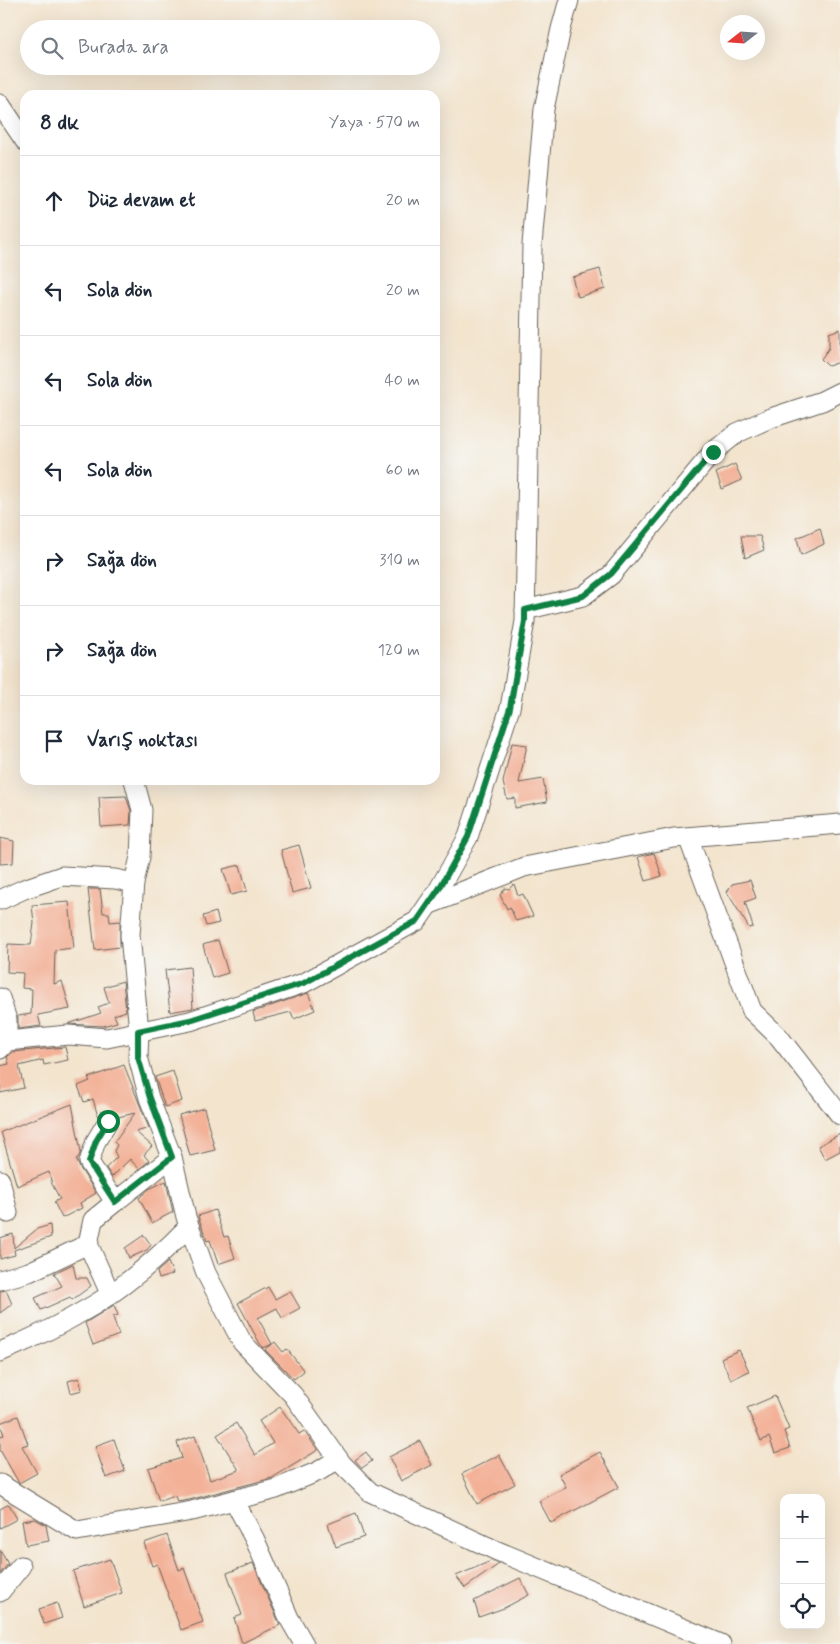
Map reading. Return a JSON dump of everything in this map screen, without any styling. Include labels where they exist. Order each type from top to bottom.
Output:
[{"type":"street","points":[[0,998],[7,1020],[4,1045],[31,1039],[68,1035],[107,1038],[190,1020],[304,983],[417,921],[439,889],[468,837],[510,708],[525,621],[532,245],[544,109],[560,29],[568,0]]},
{"type":"street","points":[[0,104],[20,134]]},
{"type":"street","points":[[525,610],[583,596],[611,574],[713,452],[737,434],[768,418],[822,401],[840,392]]},
{"type":"street","points":[[135,785],[142,810],[140,857],[134,883],[130,935],[138,1031],[138,1057],[150,1098],[172,1157],[186,1217],[206,1273],[242,1342],[293,1395],[338,1459],[370,1492],[495,1550],[721,1644]]},
{"type":"street","points":[[428,905],[524,867],[674,838],[840,824]]},
{"type":"street","points":[[688,837],[752,1011],[779,1037],[840,1115]]},
{"type":"street","points":[[0,900],[24,889],[62,876],[115,879],[134,883]]},
{"type":"street","points":[[108,1121],[96,1141],[89,1162],[115,1202]]},
{"type":"street","points":[[110,1293],[88,1244],[93,1220],[172,1157]]},
{"type":"street","points":[[0,1180],[8,1212]]},
{"type":"street","points":[[0,1352],[29,1340],[94,1305],[130,1279],[189,1226]]},
{"type":"street","points":[[0,1280],[29,1272],[88,1244]]},
{"type":"street","points":[[0,1484],[77,1531],[192,1512],[276,1489],[319,1471],[338,1459]]},
{"type":"street","points":[[234,1500],[255,1540],[289,1618],[304,1644]]},
{"type":"street","points":[[0,1592],[21,1566]]},
{"type":"building","points":[[600,269],[605,289],[578,297],[572,277]]},
{"type":"building","points":[[840,329],[840,362],[828,366],[821,359],[829,348],[829,333]]},
{"type":"building","points":[[735,464],[742,480],[722,489],[716,473]]},
{"type":"building","points":[[820,528],[824,544],[801,555],[797,538]]},
{"type":"building","points":[[741,536],[760,536],[764,550],[745,558]]},
{"type":"building","points":[[512,743],[527,745],[519,783],[543,779],[547,802],[515,808],[515,798],[507,799],[503,782]]},
{"type":"building","points":[[126,796],[131,811],[130,825],[101,827],[99,797]]},
{"type":"building","points":[[0,838],[14,841],[13,863],[0,864]]},
{"type":"building","points":[[299,845],[311,888],[292,893],[281,850]]},
{"type":"building","points":[[654,853],[662,876],[646,881],[638,857]]},
{"type":"building","points":[[240,865],[247,891],[231,895],[223,869]]},
{"type":"building","points":[[750,880],[756,898],[745,902],[753,927],[749,928],[727,892],[732,884]]},
{"type":"building","points":[[514,884],[518,896],[523,894],[533,916],[516,921],[510,907],[507,909],[500,895],[505,888],[509,889]]},
{"type":"building","points":[[88,889],[100,889],[103,913],[109,913],[110,922],[120,921],[120,947],[95,950]]},
{"type":"building","points":[[69,902],[74,948],[55,950],[54,984],[62,981],[70,1009],[38,1015],[41,1026],[18,1029],[18,1016],[31,1014],[32,989],[22,988],[23,973],[7,972],[8,944],[31,945],[34,923],[32,905]]},
{"type":"building","points":[[216,912],[219,923],[206,926],[203,916]]},
{"type":"building","points":[[218,940],[228,973],[212,978],[203,945]]},
{"type":"building","points":[[190,967],[193,1008],[170,1012],[165,970]]},
{"type":"building","points":[[123,981],[126,1011],[114,1015],[117,1022],[103,1026],[68,1024],[101,1013],[98,1007],[109,1003],[104,987]]},
{"type":"building","points":[[308,993],[315,1010],[294,1019],[291,1012],[255,1021],[253,1012]]},
{"type":"building","points":[[65,1047],[68,1060],[44,1065],[43,1060],[19,1066],[24,1088],[0,1093],[0,1066],[9,1064],[7,1057],[13,1052]]},
{"type":"building","points":[[124,1065],[149,1128],[136,1132],[152,1146],[144,1155],[149,1161],[139,1169],[130,1159],[112,1177],[106,1168],[117,1157],[114,1151],[117,1145],[114,1142],[135,1113],[118,1117],[114,1112],[108,1110],[102,1111],[98,1117],[93,1099],[84,1102],[78,1086],[90,1081],[88,1078]]},
{"type":"building","points":[[173,1071],[182,1101],[165,1107],[155,1077]]},
{"type":"building","points":[[72,1104],[81,1152],[76,1159],[96,1193],[80,1203],[82,1208],[62,1218],[54,1202],[60,1199],[52,1184],[49,1172],[17,1186],[1,1132]]},
{"type":"building","points":[[204,1108],[215,1150],[190,1156],[179,1115]]},
{"type":"building","points":[[840,1134],[840,1151],[825,1159],[818,1146]]},
{"type":"building","points":[[166,1181],[173,1212],[152,1223],[139,1198],[149,1189]]},
{"type":"building","points":[[215,1210],[224,1237],[228,1236],[235,1258],[218,1264],[210,1240],[207,1241],[198,1216]]},
{"type":"building","points":[[50,1225],[51,1237],[14,1250],[15,1255],[0,1259],[0,1238],[13,1234],[14,1248],[37,1229]]},
{"type":"building","points":[[144,1235],[151,1245],[147,1250],[129,1258],[125,1248]]},
{"type":"building","points":[[168,1262],[173,1274],[159,1279],[157,1272]]},
{"type":"building","points":[[73,1264],[76,1278],[87,1278],[91,1286],[72,1300],[70,1297],[41,1310],[35,1298],[62,1286],[54,1273]]},
{"type":"building","points":[[268,1287],[275,1299],[290,1291],[300,1308],[282,1318],[277,1308],[258,1318],[272,1344],[264,1348],[238,1303]]},
{"type":"building","points":[[6,1290],[12,1304],[0,1313],[0,1291]]},
{"type":"building","points":[[114,1305],[118,1315],[113,1317],[119,1335],[93,1345],[85,1323]]},
{"type":"building","points":[[275,1342],[283,1352],[287,1349],[304,1371],[294,1379],[265,1350]]},
{"type":"building","points":[[739,1350],[749,1371],[731,1380],[721,1358]]},
{"type":"building","points":[[79,1378],[82,1390],[71,1393],[68,1381]]},
{"type":"building","points":[[775,1396],[789,1429],[784,1431],[790,1448],[775,1453],[769,1437],[761,1441],[747,1408]]},
{"type":"building","points":[[280,1407],[299,1434],[304,1431],[318,1450],[272,1478],[189,1500],[177,1502],[175,1496],[159,1501],[148,1468],[182,1458],[177,1442],[195,1436],[210,1480],[239,1470],[217,1435],[236,1423],[255,1455],[273,1443],[259,1421]]},
{"type":"building","points":[[18,1416],[28,1444],[22,1446],[37,1473],[19,1483],[0,1450],[0,1436],[4,1435],[0,1423]]},
{"type":"building","points":[[114,1439],[125,1471],[106,1478],[95,1446]]},
{"type":"building","points":[[420,1441],[432,1465],[401,1481],[389,1457]]},
{"type":"building","points":[[366,1452],[372,1461],[362,1468],[355,1460]]},
{"type":"building","points":[[600,1452],[619,1487],[551,1523],[539,1501],[566,1487],[559,1474]]},
{"type":"building","points":[[499,1455],[515,1484],[477,1504],[462,1474]]},
{"type":"building","points":[[9,1504],[17,1519],[0,1528],[0,1509]]},
{"type":"building","points":[[356,1513],[364,1537],[336,1547],[328,1524]]},
{"type":"building","points":[[35,1519],[46,1525],[49,1541],[26,1545],[22,1521]]},
{"type":"building","points":[[167,1535],[179,1570],[184,1568],[203,1622],[181,1630],[157,1564],[152,1566],[144,1543]]},
{"type":"building","points":[[0,1550],[8,1564],[0,1574]]},
{"type":"building","points":[[110,1559],[122,1593],[84,1606],[73,1571]]},
{"type":"building","points":[[491,1561],[499,1564],[465,1588],[456,1576]]},
{"type":"building","points":[[253,1563],[280,1625],[242,1643],[234,1618],[242,1615],[227,1573]]},
{"type":"building","points":[[520,1578],[529,1595],[504,1608],[479,1617],[474,1601]]},
{"type":"building","points":[[57,1603],[62,1618],[44,1624],[39,1609]]},
{"type":"route","points":[[108,1121],[96,1141],[89,1162],[90,1167],[115,1202],[172,1157],[150,1098],[138,1057],[138,1031],[190,1020],[304,983],[417,921],[439,889],[468,837],[510,708],[525,621],[525,610],[583,596],[611,574],[713,452]]}]
